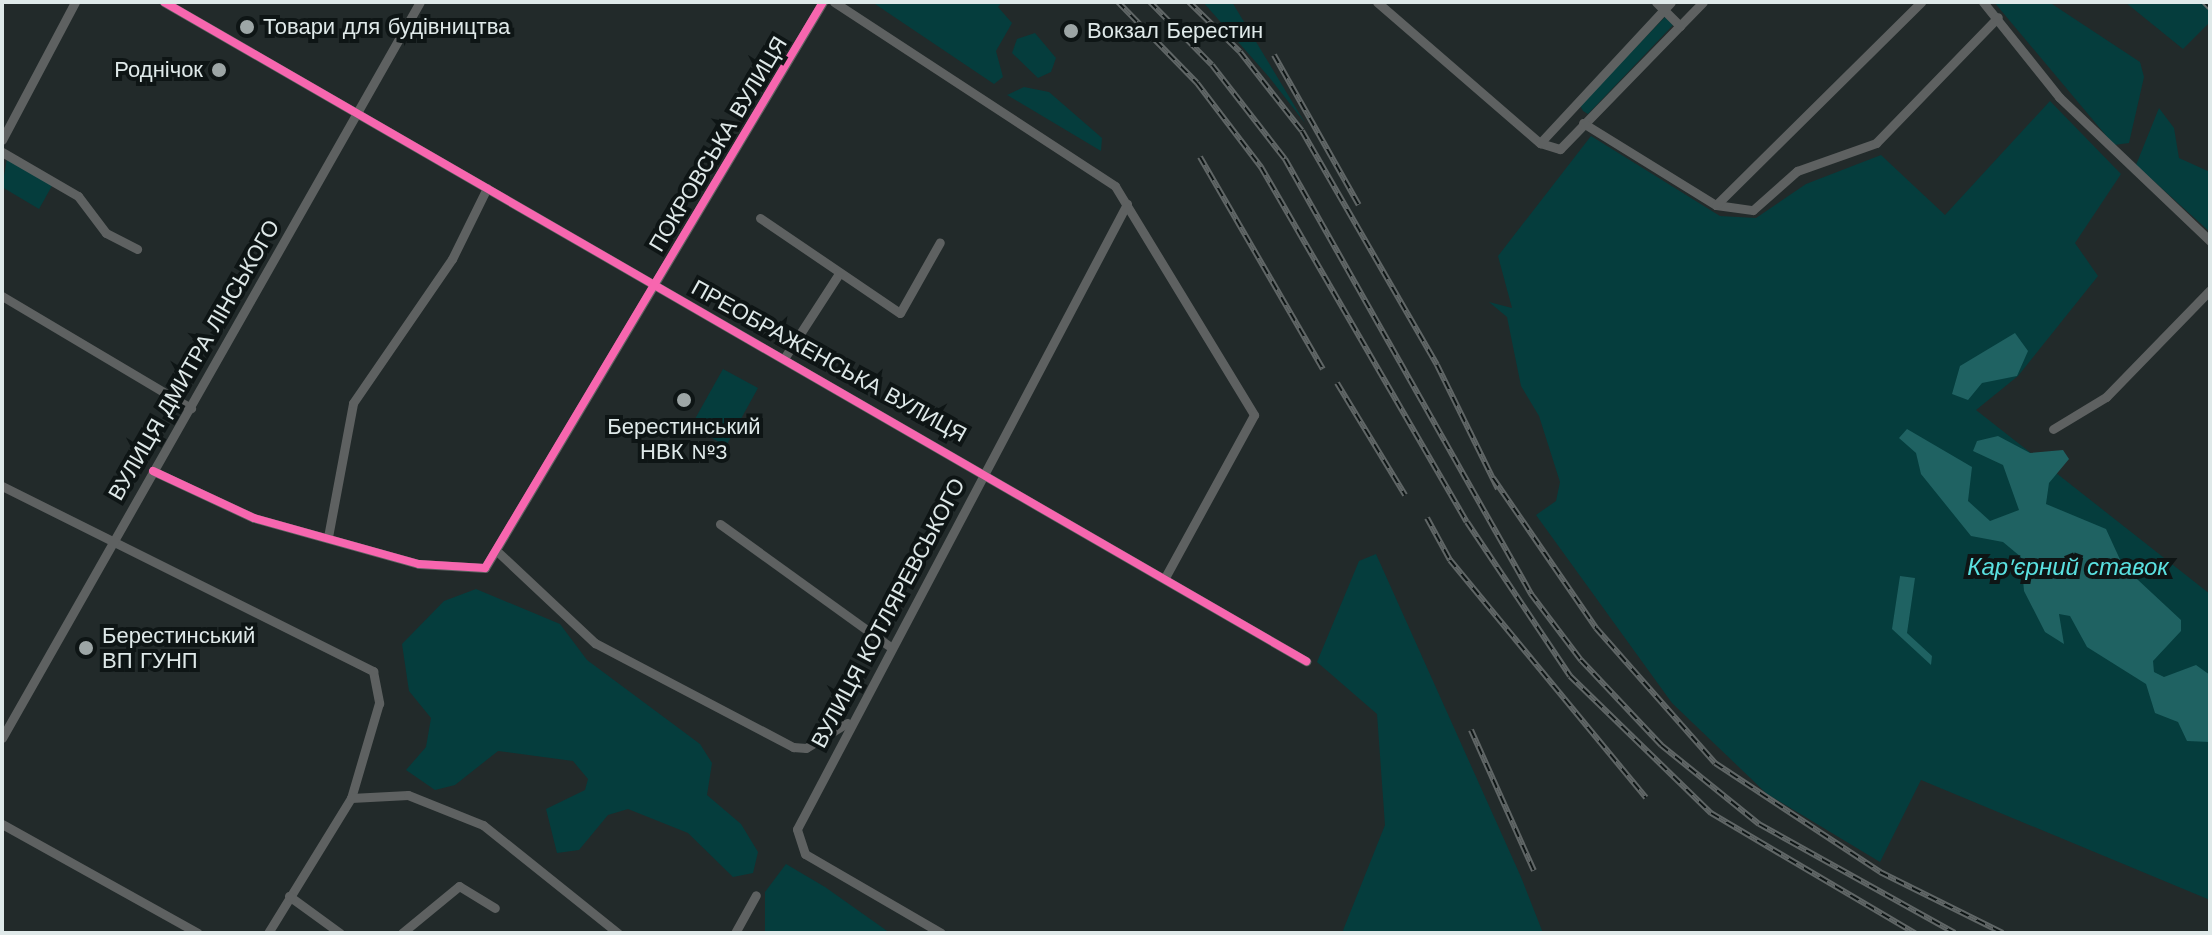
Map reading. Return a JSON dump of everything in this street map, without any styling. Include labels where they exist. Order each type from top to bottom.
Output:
[{"type":"street","points":[[2,140],[75,2]]},
{"type":"street","name":"ПРЕОБРАЖЕНСЬКА ВУЛИЦЯ","points":[[164,2],[985,470],[1306,661]]},
{"type":"street","name":"ВУЛИЦЯ ДМИТРА ЛІНСЬКОГО","points":[[2,738],[191,408],[355,111],[420,2]]},
{"type":"street","name":"ПОКРОВСЬКА ВУЛИЦЯ","points":[[499,553],[823,2]]},
{"type":"street","points":[[834,2],[1115,186],[1254,415],[1166,576]]},
{"type":"street","points":[[1377,2],[1540,143],[1560,149],[1703,2]]},
{"type":"street","points":[[1656,2],[1680,26]]},
{"type":"street","points":[[1540,143],[1671,2]]},
{"type":"street","points":[[1716,205],[1921,2]]},
{"type":"street","points":[[1983,2],[2125,167],[2210,241]]},
{"type":"street","points":[[1583,123],[1716,205],[1753,210],[1797,171],[1876,143],[1998,17]]},
{"type":"street","points":[[2,152],[78,196],[106,233],[137,249]]},
{"type":"street","points":[[328,537],[353,403],[452,259],[487,188]]},
{"type":"street","name":"ВУЛИЦЯ КОТЛЯРЕВСЬКОГО","points":[[941,933],[805,854],[797,829],[888,645],[1127,204]]},
{"type":"street","points":[[760,218],[838,275],[900,313],[940,242]]},
{"type":"street","points":[[785,357],[838,275]]},
{"type":"street","points":[[2053,429],[2106,397],[2210,290]]},
{"type":"street","points":[[2,296],[191,408]]},
{"type":"street","points":[[153,471],[254,518],[469,572],[499,553],[595,643],[793,747],[806,748],[849,722]]},
{"type":"street","points":[[2,486],[373,671],[379,703],[351,798],[268,933]]},
{"type":"street","points":[[720,524],[888,645]]},
{"type":"street","points":[[351,798],[383,791],[421,798],[483,825],[618,933]]},
{"type":"street","points":[[2,824],[198,933]]},
{"type":"street","points":[[402,933],[459,886],[495,908]]},
{"type":"street","points":[[735,933],[756,895]]},
{"type":"street","points":[[289,896],[340,933]]},
{"type":"shaded area","points":[[872,2],[1002,2],[998,7],[1012,23],[996,51],[1003,77],[994,84]]},
{"type":"shaded area","points":[[1203,2],[1232,2],[1305,123],[1269,77]]},
{"type":"shaded area","points":[[1994,2],[2049,2],[2140,62],[2144,77],[2129,143],[2114,145]]},
{"type":"shaded area","points":[[2125,2],[2210,2],[2210,22],[2183,49]]},
{"type":"shaded area","points":[[1665,17],[1673,25],[1588,114],[1583,111],[1580,105]]},
{"type":"shaded area","points":[[1035,33],[1056,58],[1051,72],[1038,78],[1012,53],[1017,39]]},
{"type":"shaded area","points":[[1024,87],[1049,92],[1102,138],[1101,151],[1007,95]]},
{"type":"shaded area","points":[[2050,101],[2121,174],[2075,243],[2098,276],[2018,376],[1976,410],[2210,594],[2210,900],[1921,780],[1880,862],[1767,794],[1672,703],[1536,515],[1556,501],[1560,482],[1539,416],[1521,386],[1507,317],[1489,302],[1512,308],[1498,256],[1591,136],[1720,216],[1756,218],[1806,184],[1881,155],[1945,215]]},
{"type":"shaded area","points":[[2159,108],[2174,128],[2179,158],[2210,172],[2210,232],[2136,165]]},
{"type":"shaded area","points":[[7,159],[53,184],[39,209],[2,187]]},
{"type":"shaded area","points":[[723,369],[758,388],[726,446],[691,426]]},
{"type":"shaded area","points":[[1376,554],[1521,877],[1543,933],[1342,933],[1385,825],[1377,714],[1317,662],[1359,561]]},
{"type":"shaded area","points":[[476,589],[560,624],[587,660],[700,744],[712,763],[707,795],[741,824],[758,852],[753,873],[733,877],[688,833],[628,809],[608,815],[579,850],[557,853],[546,809],[585,790],[588,779],[573,761],[498,751],[455,785],[435,790],[406,770],[426,747],[431,718],[409,691],[402,644],[444,601]]},
{"type":"shaded area","points":[[786,864],[890,933],[765,933],[765,892]]},
{"type":"water","points":[[2015,333],[2028,351],[2017,376],[1982,383],[1968,400],[1952,394],[1960,366]]},
{"type":"water","name":"Кар'єрний ставок","points":[[1907,429],[1972,467],[1968,501],[1990,521],[2019,510],[2003,465],[1973,451],[1977,441],[1998,436],[2030,453],[2063,450],[2069,459],[2049,483],[2046,504],[2106,529],[2123,566],[2181,620],[2181,631],[2153,661],[2154,672],[2164,677],[2196,665],[2210,675],[2210,742],[2187,741],[2178,722],[2155,713],[2146,684],[2087,647],[2070,616],[2059,614],[2064,644],[2045,632],[2024,591],[2021,557],[2003,542],[1971,536],[1921,474],[1916,453],[1899,438]]},
{"type":"water","points":[[1900,576],[1915,578],[1907,633],[1932,656],[1931,665],[1892,629]]},
{"type":"railway","points":[[1118,2],[1197,83],[1261,167],[1467,522],[1570,676],[1711,813],[1915,933]]},
{"type":"railway","points":[[1150,2],[1212,65],[1285,159],[1531,594],[1581,660],[1661,745],[1759,824],[1955,933]]},
{"type":"railway","points":[[1189,2],[1240,52],[1302,131],[1437,365],[1498,489]]},
{"type":"railway","points":[[2204,2],[2210,8]]},
{"type":"railway","points":[[1274,55],[1359,205]]},
{"type":"railway","points":[[1200,157],[1323,369]]},
{"type":"railway","points":[[1337,383],[1405,495]]},
{"type":"railway","points":[[1493,478],[1596,628],[1715,763],[1880,872],[2003,933]]},
{"type":"railway","points":[[1427,518],[1450,560],[1646,798]]},
{"type":"railway","points":[[1471,730],[1534,871]]},
{"type":"cycle path","points":[[164,2],[1306,661]]},
{"type":"cycle path","points":[[153,471],[254,518],[419,564],[485,568],[823,2]]},
{"type":"place","name":"Товари для будівництва","points":[[247,27]]},
{"type":"place","name":"Вокзал Берестин","points":[[1071,31]]},
{"type":"place","name":"Роднічок","points":[[219,70]]},
{"type":"place","name":"Берестинський НВК №3","points":[[684,400]]},
{"type":"place","name":"Берестинський ВП ГУНП","points":[[86,648]]}]
